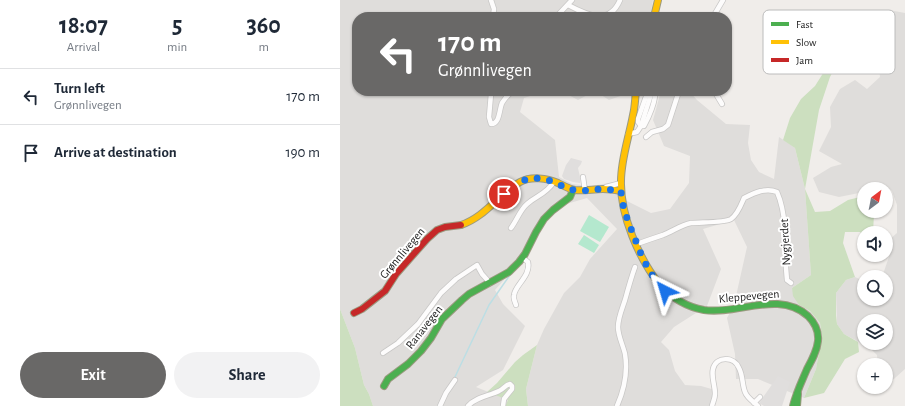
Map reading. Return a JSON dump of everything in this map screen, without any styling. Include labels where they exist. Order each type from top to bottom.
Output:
[{"type":"street","points":[[491,0],[494,12]]},
{"type":"street","points":[[561,12],[572,0]]},
{"type":"street","points":[[612,12],[620,0]]},
{"type":"street","points":[[655,12],[658,0]]},
{"type":"street","points":[[716,12],[723,0]]},
{"type":"street","points":[[568,5],[584,12]]},
{"type":"street","points":[[491,96],[489,117],[492,125],[497,121],[503,101],[507,96]]},
{"type":"street","name":"Kleppevegen","points":[[635,104],[636,96]]},
{"type":"street","name":"Kleppevegen","points":[[638,96],[622,162],[621,191],[624,211],[649,271],[656,281],[670,295],[687,304],[699,308],[712,310],[738,309],[776,304],[789,305],[803,311],[814,323],[817,329],[818,342],[815,354],[792,406]]},
{"type":"street","points":[[641,126],[638,119],[646,96]]},
{"type":"street","points":[[628,134],[637,132],[641,126],[644,126],[655,96]]},
{"type":"street","points":[[646,137],[652,132],[663,129],[668,125],[677,96]]},
{"type":"street","points":[[717,96],[722,104]]},
{"type":"street","points":[[584,177],[586,191]]},
{"type":"street","name":"Grønnlivegen","points":[[354,313],[362,309],[384,291],[396,274],[437,230],[445,226],[462,225],[469,222],[480,215],[504,193],[521,181],[540,178],[573,190],[586,191],[603,189],[621,191]]},
{"type":"street","points":[[511,228],[520,212],[526,205],[544,193],[554,182]]},
{"type":"street","name":"Grønnlivegen","points":[[603,189],[621,183]]},
{"type":"street","name":"Ranavegen","points":[[384,386],[388,379],[408,364],[421,351],[431,338],[442,319],[462,300],[469,294],[509,272],[523,258],[544,219],[568,198],[573,190]]},
{"type":"street","name":"Nygjerdet","points":[[637,244],[685,224],[730,220],[736,215],[744,198],[757,192],[772,190],[777,192],[780,199],[786,230],[784,241],[787,280],[791,283]]},
{"type":"street","points":[[516,305],[514,293],[524,279],[529,264],[523,258]]},
{"type":"street","points":[[383,353],[398,342],[420,322],[441,293],[458,277],[477,265],[482,274],[490,283]]},
{"type":"street","points":[[617,406],[625,381],[624,353],[618,328],[635,267]]},
{"type":"street","points":[[712,406],[715,393],[712,377],[713,368],[720,360],[727,359],[733,361],[739,366],[745,393],[756,404],[760,397]]},
{"type":"street","points":[[440,406],[446,393],[456,380]]},
{"type":"street","points":[[468,406],[474,400],[501,390],[510,384],[512,389],[504,399],[503,406]]},
{"type":"street","name":"Kleppevegen","points":[[797,406],[798,392]]},
{"type":"shaded area","points":[[340,0],[653,0],[651,12],[352,12],[352,96],[530,96],[524,98],[520,112],[555,140],[559,177],[572,184],[591,186],[621,181],[623,199],[651,213],[670,209],[689,183],[690,156],[664,146],[653,120],[660,96],[693,96],[726,124],[750,125],[748,143],[751,160],[759,172],[774,179],[779,137],[795,148],[805,189],[811,275],[792,288],[799,305],[810,311],[820,323],[822,336],[816,369],[804,398],[758,379],[736,379],[735,354],[727,318],[734,305],[747,247],[734,220],[703,229],[721,269],[707,306],[674,327],[661,342],[669,350],[675,371],[685,385],[701,386],[715,390],[710,406],[528,406],[526,389],[537,345],[544,329],[564,293],[580,277],[590,259],[617,229],[587,198],[563,205],[543,222],[525,256],[495,290],[503,304],[525,326],[503,370],[476,387],[508,400],[505,406],[373,406],[364,385],[355,348],[340,309]]},
{"type":"shaded area","points":[[895,11],[905,13],[905,369],[893,380],[893,358],[877,358],[877,355],[872,350],[893,350],[893,314],[857,314],[857,341],[844,334],[837,324],[836,293],[846,280],[855,277],[857,278],[857,306],[893,306],[893,270],[884,270],[887,262],[893,262],[893,236],[897,233],[897,205],[893,194],[893,182],[857,182],[857,193],[839,197],[819,192],[813,178],[831,167],[842,164],[819,151],[831,127],[830,107],[840,89],[855,80],[867,89],[880,77],[880,74],[895,74]]},
{"type":"shaded area","points":[[570,96],[586,96],[578,100]]},
{"type":"shaded area","points":[[603,96],[621,96],[609,100]]},
{"type":"shaded area","points":[[571,158],[582,161],[578,168],[580,183],[564,179],[562,176],[566,165]]},
{"type":"shaded area","points":[[778,376],[790,382],[782,406],[764,406],[759,403]]},
{"type":"green space","points":[[823,74],[832,74],[819,110],[805,189],[795,148],[783,140],[790,118],[801,99],[815,86]]},
{"type":"green space","points":[[805,189],[815,212],[830,211],[848,200],[857,198],[857,218],[874,218],[873,226],[857,226],[857,232],[845,232],[843,243],[855,277],[846,280],[836,293],[836,315],[837,324],[844,334],[857,341],[857,350],[859,350],[859,352],[845,359],[824,393],[804,398],[816,369],[822,336],[820,323],[810,311],[799,305],[793,296],[792,288],[811,275]]},
{"type":"green space","points":[[589,215],[609,227],[600,242],[580,231]]},
{"type":"green space","points":[[584,235],[599,245],[594,253],[578,244]]},
{"type":"green space","points":[[340,309],[355,348],[364,385],[373,406],[340,406]]},
{"type":"green space","points":[[537,345],[526,389],[528,406],[505,406],[508,400],[487,392],[515,362]]},
{"type":"waterway","points":[[454,379],[489,305],[510,275]]},
{"type":"traffic: fast","points":[[384,386],[388,379],[408,364],[421,351],[431,338],[442,319],[462,300],[469,294],[509,272],[519,262],[544,219],[570,197],[573,190]]},
{"type":"traffic: fast","points":[[660,285],[680,301],[692,307],[704,310],[717,311],[771,304],[797,308],[808,316],[817,330],[817,345],[799,387],[793,406]]},
{"type":"traffic: fast","points":[[797,406],[798,394]]},
{"type":"traffic: slow","points":[[655,12],[658,0]]},
{"type":"traffic: slow","points":[[636,96],[634,112],[622,164],[622,194],[627,222],[632,236],[645,263],[660,285]]},
{"type":"traffic: slow","points":[[461,225],[477,217],[512,187],[524,180],[539,178],[549,180],[575,190],[605,189],[621,191]]},
{"type":"traffic: jam","points":[[354,313],[362,309],[385,291],[396,274],[437,230],[445,227],[461,225]]},
{"type":"route","points":[[504,194],[521,181],[536,178],[551,180],[573,190],[592,191],[603,189],[621,191],[624,211],[644,262],[652,276],[665,291]]}]
